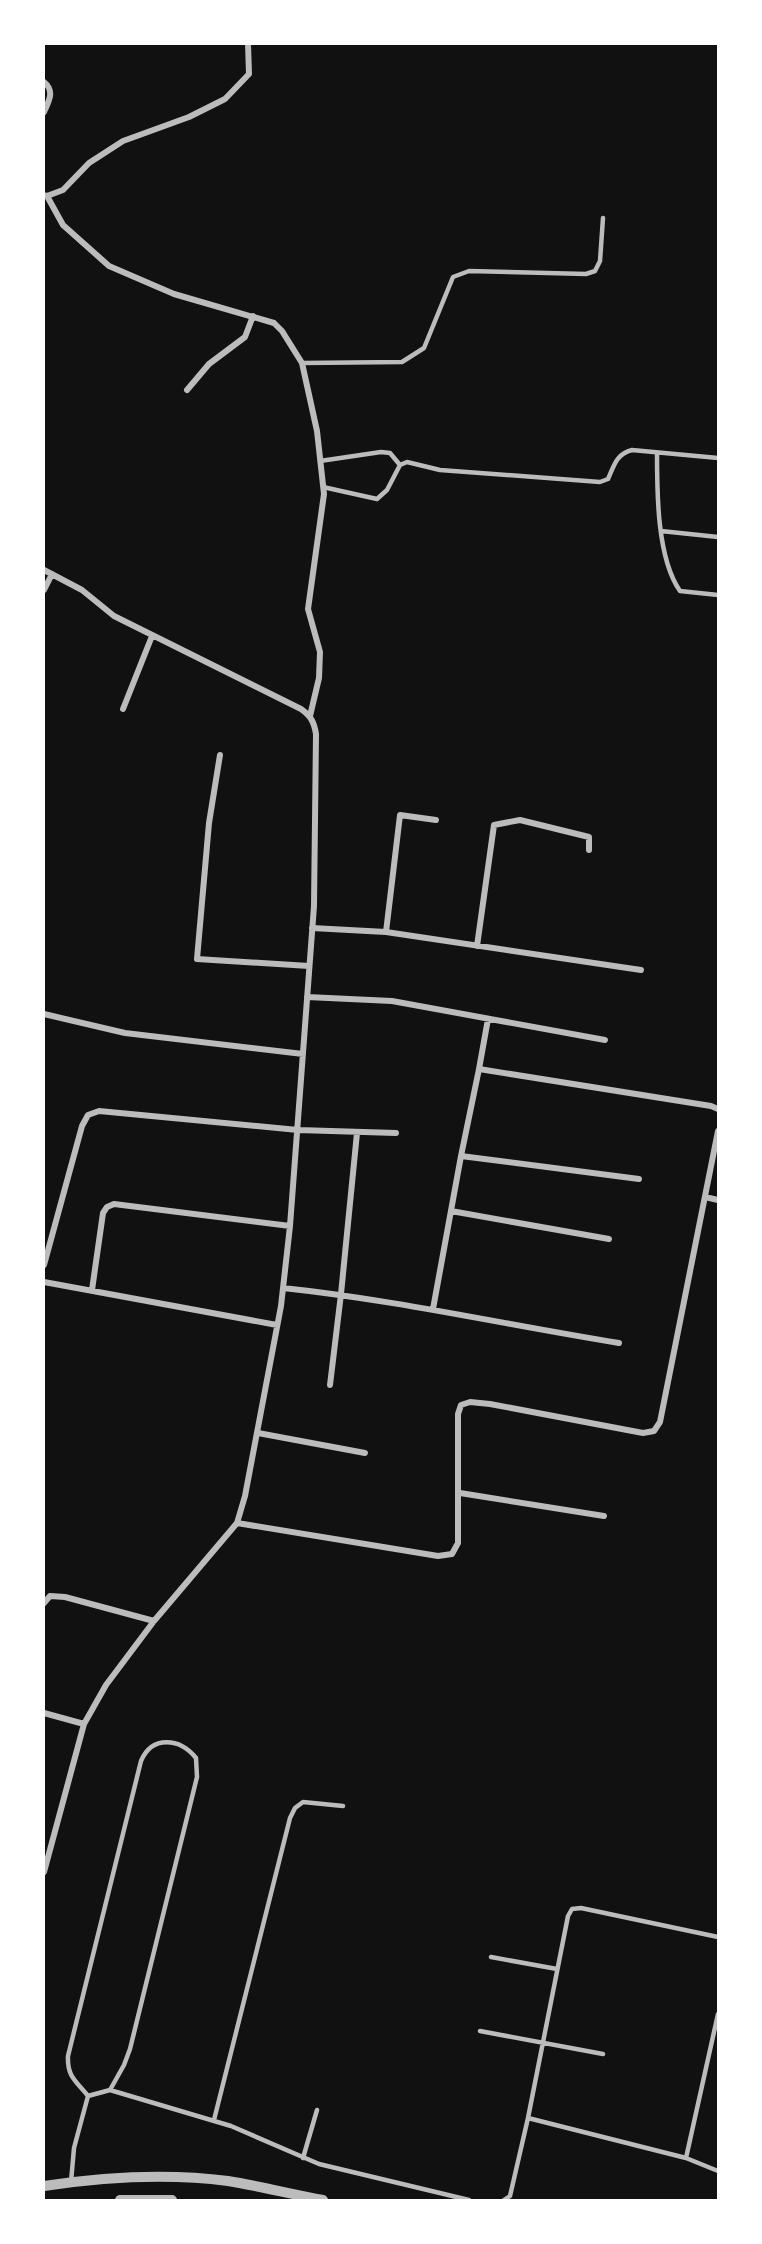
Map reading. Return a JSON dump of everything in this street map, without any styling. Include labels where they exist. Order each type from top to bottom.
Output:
[{"type":"street","points":[[248,44],[249,74],[225,99],[189,117],[123,141],[89,163],[63,190],[45,196],[63,225],[110,266],[174,294],[274,323],[282,331],[302,363],[317,431],[324,494],[308,609],[320,652],[319,678],[310,716]]},
{"type":"street","points":[[44,82],[50,90],[50,98],[44,112]]},
{"type":"street","points":[[186,390],[209,364],[245,337],[253,316]]},
{"type":"street","points":[[44,570],[82,590],[114,616],[301,709],[314,722],[316,734],[312,928],[290,1226],[277,1325],[245,1496],[237,1523],[154,1621],[106,1685],[84,1724],[44,1872]]},
{"type":"street","points":[[44,590],[52,574]]},
{"type":"street","points":[[123,709],[152,636]]},
{"type":"street","points":[[220,755],[209,823],[197,959],[309,966]]},
{"type":"street","points":[[386,932],[400,815],[436,820]]},
{"type":"street","points":[[477,946],[494,825],[520,820],[589,837],[589,850]]},
{"type":"street","points":[[312,928],[386,932],[641,970]]},
{"type":"street","points":[[307,997],[392,1001],[605,1040]]},
{"type":"street","points":[[44,1014],[125,1033],[303,1054]]},
{"type":"street","points":[[433,1309],[488,1019]]},
{"type":"street","points":[[479,1069],[711,1106],[718,1109]]},
{"type":"street","points":[[44,1265],[82,1126],[88,1115],[99,1111],[298,1130],[396,1133]]},
{"type":"street","points":[[237,1523],[438,1556],[452,1554],[458,1543],[460,1493],[458,1414],[461,1405],[470,1402],[643,1433],[654,1431],[660,1422],[718,1131]]},
{"type":"street","points":[[330,1385],[357,1133]]},
{"type":"street","points":[[462,1156],[639,1179]]},
{"type":"street","points":[[705,1197],[718,1200]]},
{"type":"street","points":[[92,1290],[104,1213],[107,1207],[114,1204],[290,1226]]},
{"type":"street","points":[[451,1211],[609,1239]]},
{"type":"street","points":[[44,1282],[277,1325]]},
{"type":"street","points":[[283,1288],[341,1294],[433,1309],[526,1329],[619,1343]]},
{"type":"street","points":[[258,1433],[365,1453]]},
{"type":"street","points":[[460,1493],[604,1516]]},
{"type":"street","points":[[44,1603],[50,1596],[65,1597],[154,1621]]},
{"type":"street","points":[[44,1713],[84,1724]]},
{"type":"street","points":[[44,2186],[141,2177],[209,2180],[323,2200]]},
{"type":"street","points":[[120,2200],[172,2200]]},
{"type":"lane","points":[[302,363],[402,362],[424,348],[453,277],[469,271],[586,274],[595,271],[600,261],[603,218]]},
{"type":"lane","points":[[323,487],[377,499],[387,490],[400,465],[407,462],[440,470],[600,482],[608,479],[616,460],[623,452],[632,450],[718,458]]},
{"type":"lane","points":[[320,461],[381,452],[390,453],[400,465]]},
{"type":"lane","points":[[657,453],[657,513],[672,579],[680,591],[718,596]]},
{"type":"lane","points":[[661,531],[718,537]]},
{"type":"lane","points":[[88,2096],[71,2078],[67,2064],[68,2056],[141,1761],[146,1750],[162,1742],[183,1745],[196,1758],[196,1777],[130,2049],[110,2090]]},
{"type":"lane","points":[[214,2120],[290,1818],[303,1802],[342,1806]]},
{"type":"lane","points":[[504,2200],[510,2196],[528,2118],[568,1916],[572,1909],[580,1908],[718,1937]]},
{"type":"lane","points":[[491,1957],[557,1969]]},
{"type":"lane","points":[[686,2158],[718,2014]]},
{"type":"lane","points":[[480,2031],[603,2054]]},
{"type":"lane","points":[[88,2096],[110,2090],[214,2120],[303,2158],[469,2200]]},
{"type":"lane","points":[[71,2182],[74,2148],[88,2096]]},
{"type":"lane","points":[[303,2158],[317,2110]]},
{"type":"lane","points":[[528,2118],[686,2158],[718,2170]]}]
